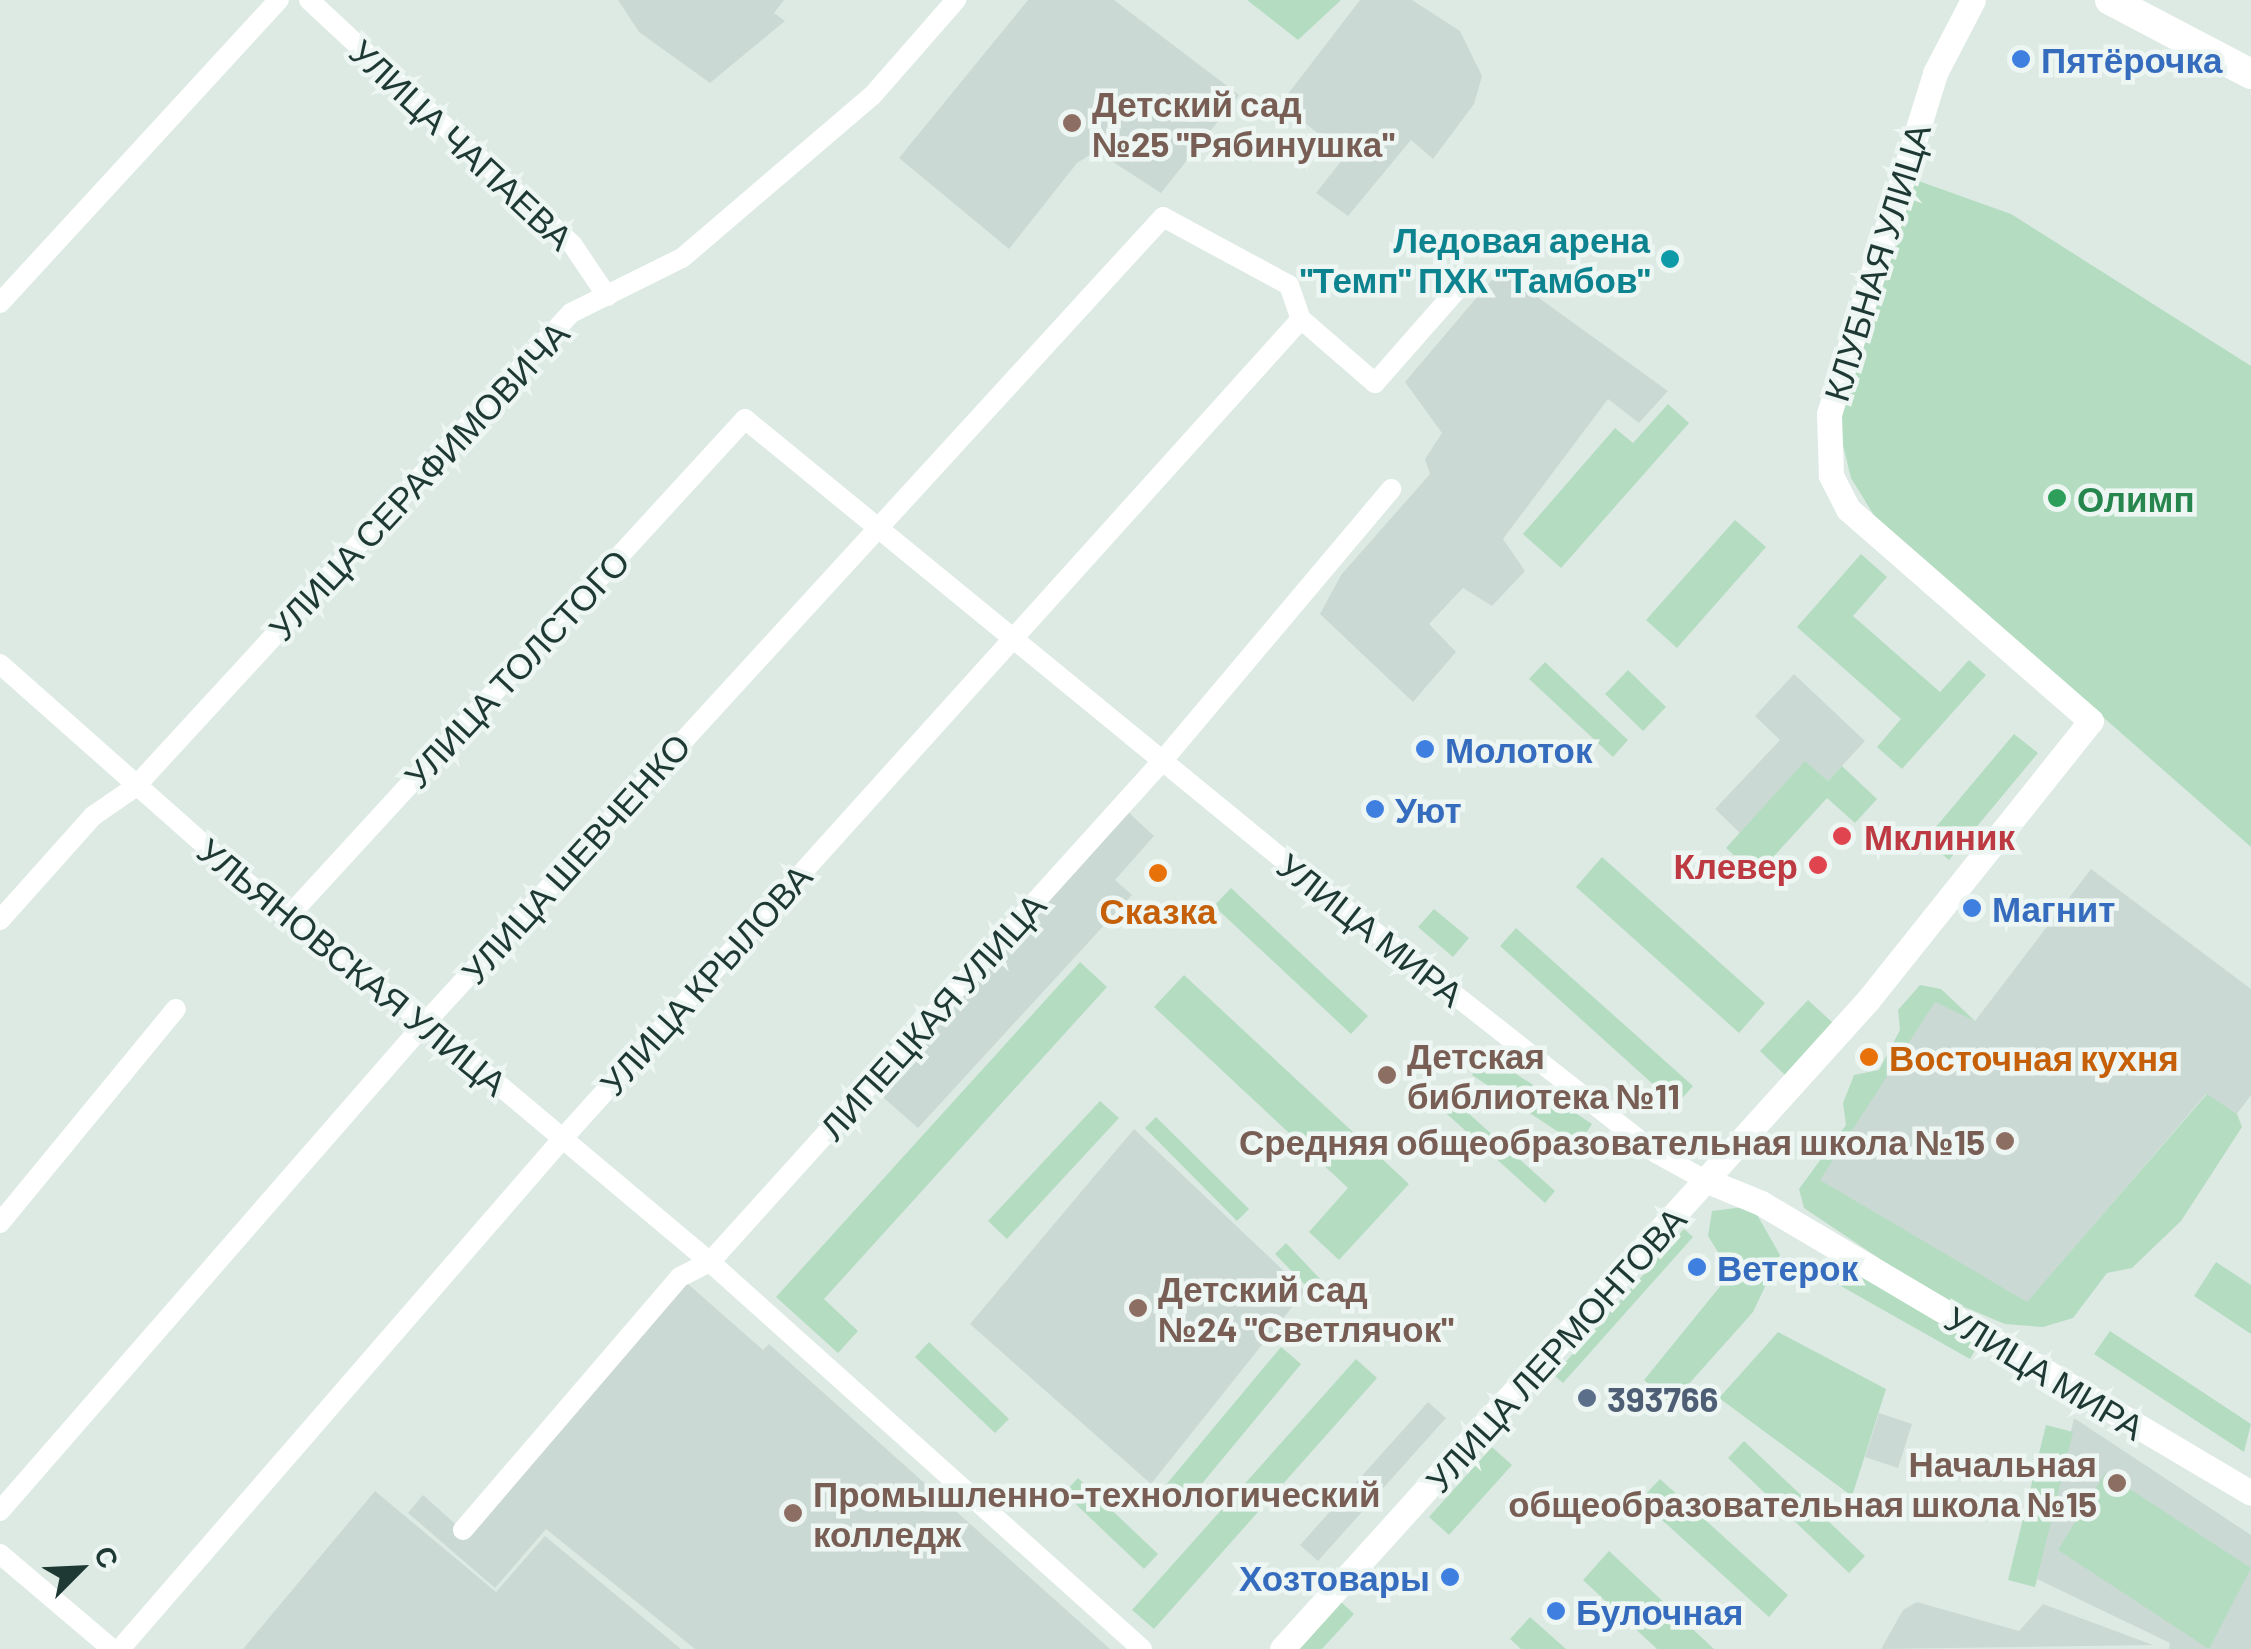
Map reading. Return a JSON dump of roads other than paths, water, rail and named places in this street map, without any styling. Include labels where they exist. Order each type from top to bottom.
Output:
[{"type":"main road","points":[[2110,0],[2251,74]]},
{"type":"street","points":[[0,303],[280,0]]},
{"type":"street","name":"УЛИЦА ЧАПАЕВА","points":[[309,0],[572,244],[606,296]]},
{"type":"street","name":"УЛИЦА СЕРАФИМОВИЧА","points":[[0,920],[93,816],[136,787],[571,313],[682,258],[872,96],[956,0]]},
{"type":"street","name":"КЛУБНАЯ УЛИЦА","points":[[1972,0],[1934,72],[1829,414],[1831,475],[1848,509],[2091,720]]},
{"type":"street","name":"УЛИЦА ШЕВЧЕНКО","points":[[0,1511],[424,1023],[1163,217],[1289,286],[1301,319]]},
{"type":"street","points":[[1301,319],[1375,383],[1462,284]]},
{"type":"street","name":"УЛИЦА КРЫЛОВА","points":[[120,1649],[564,1137],[1013,633],[1301,319]]},
{"type":"street","name":"УЛИЦА МИРА","points":[[745,419],[830,494],[878,526],[1013,633],[1641,1141],[1705,1180],[1760,1202],[2251,1492]]},
{"type":"street","name":"УЛИЦА ТОЛСТОГО","points":[[288,918],[745,419]]},
{"type":"street","name":"ЛИПЕЦКАЯ УЛИЦА","points":[[462,1530],[680,1276],[710,1262],[1164,758],[1391,489]]},
{"type":"street","name":"УЛЬЯНОВСКАЯ УЛИЦА","points":[[1,667],[288,918],[564,1137],[710,1262],[1142,1649]]},
{"type":"street","name":"УЛИЦА ЛЕРМОНТОВА","points":[[1282,1649],[1868,1000],[2091,720]]},
{"type":"street","points":[[0,1223],[176,1010]]},
{"type":"street","points":[[0,1554],[112,1649]]},
{"type":"place","name":"Пятёрочка","points":[[2021,59]]},
{"type":"place","name":"Детский сад №25 \"Рябинушка\"","points":[[1072,123]]},
{"type":"place","name":"Ледовая арена \"Темп\" ПХК \"Тамбов\"","points":[[1670,259]]},
{"type":"place","name":"Олимп","points":[[2057,498]]},
{"type":"place","name":"Молоток","points":[[1425,749]]},
{"type":"place","name":"Уют","points":[[1375,809]]},
{"type":"place","name":"Мклиник","points":[[1842,836]]},
{"type":"place","name":"Клевер","points":[[1818,865]]},
{"type":"place","name":"Сказка","points":[[1158,873]]},
{"type":"place","name":"Магнит","points":[[1972,908]]},
{"type":"place","name":"Восточная кухня","points":[[1869,1057]]},
{"type":"place","name":"Детская библиотека №11","points":[[1387,1075]]},
{"type":"place","name":"Средняя общеобразовательная школа №15","points":[[2005,1141]]},
{"type":"place","name":"Ветерок","points":[[1697,1267]]},
{"type":"place","name":"Детский сад №24 \"Светлячок\"","points":[[1138,1308]]},
{"type":"place","name":"393766","points":[[1587,1398]]},
{"type":"place","name":"Начальная общеобразовательная школа №15","points":[[2117,1483]]},
{"type":"place","name":"Промышленно-технологический колледж","points":[[793,1513]]},
{"type":"place","name":"Хозтовары","points":[[1450,1577]]},
{"type":"place","name":"Булочная","points":[[1556,1611]]}]
